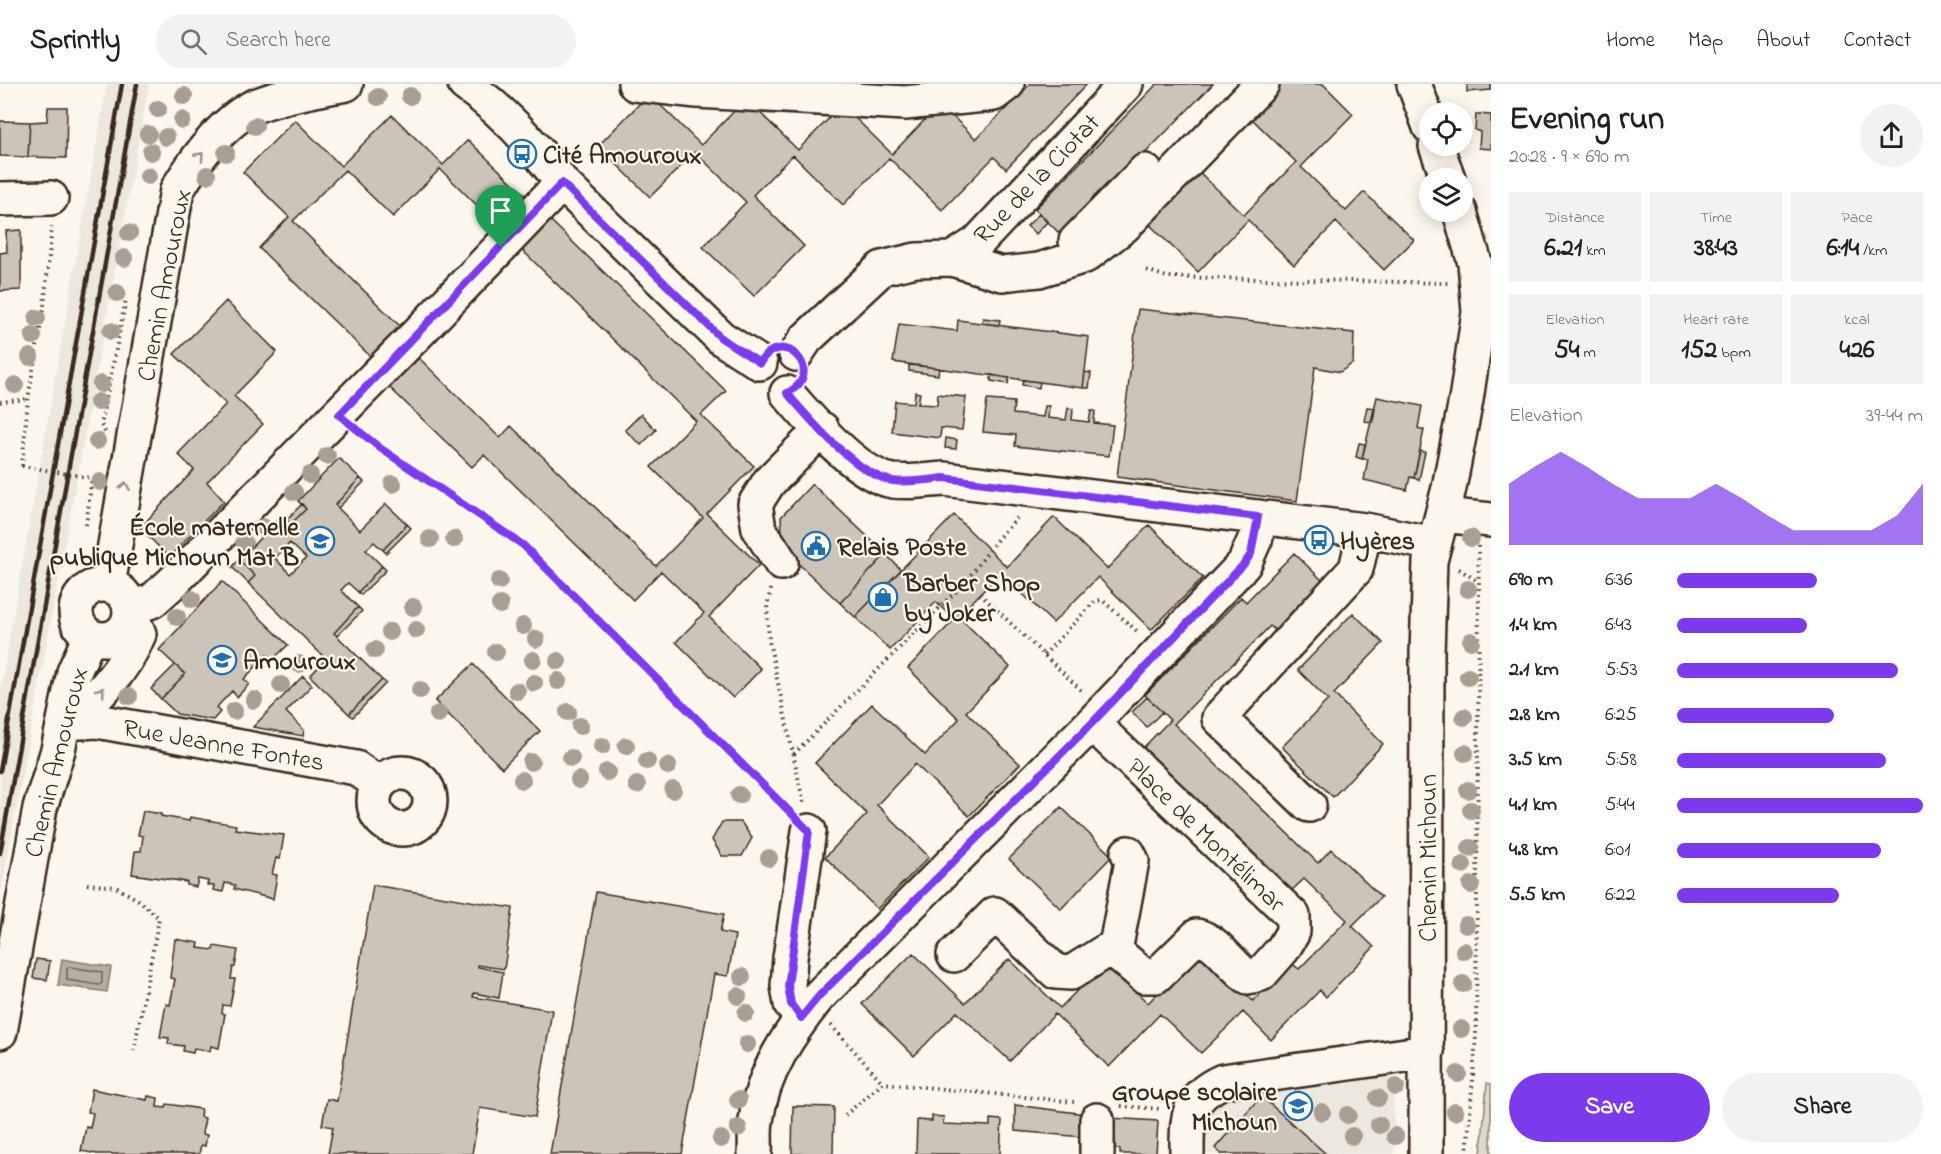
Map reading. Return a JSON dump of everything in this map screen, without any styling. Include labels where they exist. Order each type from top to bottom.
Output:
[{"type":"street","name":"Chemin Amouroux","points":[[108,585],[177,190],[192,165],[230,124],[252,107],[307,88],[346,84]]},
{"type":"street","points":[[635,84],[697,91],[905,103],[994,94],[1007,84]]},
{"type":"street","name":"Rue de la Ciotat","points":[[796,354],[806,339],[882,268],[916,260],[952,259],[977,243],[1126,84]]},
{"type":"street","points":[[1039,270],[1071,246],[1231,84]]},
{"type":"street","points":[[952,259],[1002,274],[1039,270],[1084,256],[1124,226],[1262,84]]},
{"type":"street","points":[[1414,84],[1421,102]]},
{"type":"street","points":[[479,87],[542,155],[562,183],[721,338],[760,363]]},
{"type":"street","points":[[130,610],[152,601],[339,415],[562,183]]},
{"type":"street","points":[[0,199],[51,198]]},
{"type":"street","name":"Chemin Michoun","points":[[1426,1154],[1427,653],[1435,540],[1449,488],[1466,400],[1479,312],[1475,264],[1463,222]]},
{"type":"street","points":[[783,348],[796,354],[803,366],[799,385],[787,393],[775,392],[765,386],[759,375],[760,363],[764,357],[776,349],[783,348]]},
{"type":"street","points":[[787,393],[853,462],[872,474],[892,481],[944,478],[1435,540],[1491,520]]},
{"type":"street","points":[[781,563],[759,529],[755,504],[769,482],[822,429]]},
{"type":"street","points":[[755,1154],[756,1120],[768,1076],[782,1046],[810,1007],[1098,718],[1244,564],[1253,546],[1258,517]]},
{"type":"street","points":[[1309,805],[1219,718],[1356,569],[1365,530]]},
{"type":"street","points":[[64,723],[86,709],[132,652],[139,634],[130,610],[122,593],[108,585],[93,587],[86,591],[77,603],[76,618],[79,626],[90,636],[98,639],[113,637],[125,627],[130,610]]},
{"type":"street","name":"Chemin Amouroux","points":[[0,1032],[40,808],[64,723],[74,672],[90,636]]},
{"type":"street","name":"Place de Montélimar","points":[[1098,718],[1293,916],[1293,932],[1283,949],[1261,974],[1248,977],[1237,970],[1207,939],[1197,936],[1156,976],[1144,976],[1116,951]]},
{"type":"street","name":"Rue Jeanne Fontes","points":[[64,723],[97,721],[356,768],[379,784]]},
{"type":"street","points":[[809,831],[788,986],[791,1004],[810,1007]]},
{"type":"street","points":[[954,955],[995,914],[1056,972],[1071,973],[1106,951],[1116,951],[1132,861],[1128,853]]},
{"type":"street","points":[[1187,1154],[1190,1111],[1199,1096],[1211,1086],[1223,1081],[1427,1052]]},
{"type":"street","points":[[1094,1109],[1097,1154]]},
{"type":"path","points":[[51,198],[53,232],[44,306],[28,399],[22,466],[92,478],[85,531]]},
{"type":"path","points":[[1147,270],[1166,277],[1452,282]]},
{"type":"path","points":[[0,402],[28,399]]},
{"type":"path","points":[[339,415],[380,448],[523,545],[809,831]]},
{"type":"path","points":[[794,754],[967,580],[999,537],[1042,491]]},
{"type":"path","name":"Chemin Michoun","points":[[1435,540],[1456,567],[1479,582],[1476,1036],[1467,1154]]},
{"type":"path","points":[[781,563],[773,579],[767,605],[770,640],[809,831]]},
{"type":"path","points":[[980,594],[1044,655],[1098,718]]},
{"type":"path","points":[[1044,655],[1095,601],[1102,600],[1160,652]]},
{"type":"path","points":[[87,884],[116,887],[138,900],[159,918],[133,1055]]},
{"type":"path","points":[[810,1007],[820,1013],[883,1083],[1094,1109],[1190,1111]]},
{"type":"path","points":[[845,1116],[883,1083]]},
{"type":"shaded area","points":[[107,84],[149,84],[0,899],[0,691]]},
{"type":"shaded area","name":"Groupe scolaire Michoun","points":[[1384,1067],[1394,1073],[1394,1154],[1180,1154],[1204,1100]]},
{"type":"shaded area","points":[[1487,1083],[1491,1084],[1491,1154],[1481,1154]]},
{"type":"water","points":[[62,959],[111,967],[107,992],[58,985]]},
{"type":"building","points":[[1030,84],[1087,84],[1006,169],[994,157],[942,210],[889,158],[843,205],[793,155],[753,195],[804,246],[754,296],[703,247],[746,202],[695,152],[650,197],[598,146],[649,94],[701,145],[746,99],[798,150],[842,105],[892,154],[940,104],[976,139]]},
{"type":"building","points":[[1157,84],[1213,84],[1063,237],[1035,209]]},
{"type":"building","points":[[1280,84],[1323,84],[1353,114],[1301,167],[1346,211],[1364,192],[1414,240],[1384,270],[1336,222],[1294,265],[1248,220],[1198,272],[1146,221],[1196,169],[1244,215],[1296,162],[1249,116]]},
{"type":"building","points":[[1467,84],[1491,84],[1491,90],[1467,92]]},
{"type":"building","points":[[48,107],[67,107],[66,158],[28,157],[30,122],[47,121]]},
{"type":"building","points":[[1476,114],[1491,115],[1491,149],[1479,148],[1480,132],[1475,130]]},
{"type":"building","points":[[392,115],[443,165],[468,140],[528,198],[499,227],[440,169],[393,217],[345,170],[293,221],[401,327],[371,357],[259,248],[289,217],[243,172],[295,120],[341,166]]},
{"type":"building","points":[[0,121],[30,122],[28,157],[0,156]]},
{"type":"building","points":[[1039,214],[1047,222],[1036,234],[1027,226]]},
{"type":"building","points":[[549,219],[726,391],[701,415],[754,466],[707,514],[759,565],[709,617],[761,669],[733,698],[676,642],[704,613],[661,571],[633,600],[484,455],[472,467],[387,385],[416,355],[500,438],[511,426],[656,566],[703,518],[651,467],[696,421],[520,248]]},
{"type":"building","points":[[21,230],[21,290],[0,291],[0,253],[7,252],[6,231]]},
{"type":"building","points":[[226,301],[277,352],[234,396],[263,424],[207,482],[224,501],[169,557],[140,528],[194,470],[178,454],[226,404],[174,354]]},
{"type":"building","points":[[1138,309],[1354,333],[1353,363],[1340,372],[1315,367],[1297,501],[1117,477]]},
{"type":"building","points":[[983,318],[1000,320],[999,325],[982,323]]},
{"type":"building","points":[[958,320],[1089,337],[1083,388],[893,362],[899,324],[957,331]]},
{"type":"building","points":[[909,365],[939,368],[938,375],[909,371]]},
{"type":"building","points":[[1085,372],[1091,373],[1089,388],[1083,388]]},
{"type":"building","points":[[991,375],[1009,378],[1008,384],[991,381]]},
{"type":"building","points":[[1023,380],[1040,382],[1039,388],[1022,385]]},
{"type":"building","points":[[915,392],[920,393],[918,404],[937,405],[938,394],[966,397],[962,430],[941,428],[940,438],[892,432],[895,401],[914,403]]},
{"type":"building","points":[[1377,397],[1422,406],[1418,428],[1424,430],[1414,478],[1410,477],[1407,490],[1364,480],[1368,459],[1362,459]]},
{"type":"building","points":[[987,400],[1014,402],[1013,414],[1043,417],[1045,406],[1049,406],[1048,418],[1066,420],[1068,408],[1073,409],[1072,420],[1089,422],[1091,411],[1095,411],[1094,423],[1113,425],[1109,456],[1015,446],[1016,435],[983,432]]},
{"type":"building","points":[[1367,407],[1375,408],[1373,422],[1364,421]]},
{"type":"building","points":[[641,414],[656,430],[641,445],[625,430]]},
{"type":"building","points":[[946,438],[957,440],[956,449],[945,448]]},
{"type":"building","points":[[1359,443],[1365,444],[1362,459],[1356,457]]},
{"type":"building","points":[[1420,451],[1425,452],[1419,480],[1414,478]]},
{"type":"building","points":[[339,458],[360,478],[335,505],[360,530],[386,504],[407,524],[383,550],[374,542],[366,550],[382,566],[358,592],[348,583],[341,590],[358,607],[334,633],[382,680],[349,714],[310,676],[326,659],[248,583],[255,576],[239,560],[282,515],[291,524],[306,509],[298,501]],"holes":[[[290,543],[306,558],[290,574],[275,558]]]},
{"type":"building","points":[[360,478],[364,482],[338,508],[335,505]]},
{"type":"building","points":[[812,484],[886,554],[840,603],[783,549],[781,517]]},
{"type":"building","points":[[302,504],[306,509],[291,524],[286,520]]},
{"type":"building","points":[[954,515],[1007,567],[1054,517],[1107,569],[1149,525],[1203,578],[1151,630],[1098,577],[1053,623],[1001,573],[958,616],[1010,667],[966,712],[1020,764],[969,816],[915,764],[877,805],[929,857],[877,909],[825,857],[867,814],[815,763],[872,704],[925,755],[959,719],[908,668],[954,620],[936,602],[890,650],[855,617]]},
{"type":"building","points":[[407,524],[411,528],[386,553],[383,550]]},
{"type":"building","points":[[1294,553],[1323,581],[1276,631],[1270,626],[1174,724],[1318,863],[1331,849],[1381,897],[1352,926],[1374,947],[1326,997],[1320,990],[1271,1040],[1243,1012],[1201,1053],[1160,1014],[1109,1067],[1055,1014],[1010,1061],[957,1012],[914,1056],[862,1004],[913,953],[965,1003],[1009,959],[1060,1008],[1105,962],[1148,1003],[1200,950],[1253,1001],[1291,963],[1299,969],[1347,920],[1304,879],[1290,892],[1142,749],[1170,720],[1145,695],[1241,597],[1246,602]]},
{"type":"building","points":[[886,554],[901,570],[855,617],[840,603]]},
{"type":"building","points":[[239,560],[255,576],[248,583],[232,567]]},
{"type":"building","points":[[382,566],[386,570],[361,595],[358,592]]},
{"type":"building","points":[[222,581],[288,645],[272,660],[267,655],[244,679],[249,684],[237,697],[232,691],[216,708],[220,712],[213,720],[177,714],[161,699],[185,674],[159,650]]},
{"type":"building","points":[[358,607],[362,611],[337,636],[334,633]]},
{"type":"building","points":[[1353,613],[1383,643],[1334,694],[1383,744],[1333,797],[1282,747],[1328,700],[1298,670]]},
{"type":"building","points":[[473,664],[540,731],[502,768],[435,701]]},
{"type":"building","points":[[175,665],[185,674],[161,699],[151,689]]},
{"type":"building","points":[[303,676],[312,685],[286,712],[304,730],[303,736],[253,727]]},
{"type":"building","points":[[382,680],[386,683],[353,717],[349,714]]},
{"type":"building","points":[[1147,697],[1162,712],[1147,727],[1132,712]]},
{"type":"building","points":[[1061,807],[1112,856],[1061,909],[1009,859]]},
{"type":"building","points":[[143,811],[189,821],[190,817],[236,825],[235,829],[284,835],[280,859],[276,858],[272,874],[277,875],[273,899],[234,889],[235,885],[225,883],[223,892],[213,890],[214,886],[207,885],[208,881],[198,879],[196,887],[187,885],[187,882],[132,874],[135,851],[141,851],[143,836],[138,835]]},
{"type":"building","points":[[722,822],[741,822],[752,838],[742,856],[722,856],[712,840]]},
{"type":"building","points":[[373,885],[513,908],[504,969],[478,965],[478,967],[503,972],[499,998],[474,993],[473,997],[552,1010],[535,1117],[480,1108],[472,1154],[328,1154],[333,1127],[322,1125],[327,1099],[337,1101]]},
{"type":"building","points":[[596,892],[724,914],[720,932],[735,935],[728,976],[714,974],[682,1154],[550,1154]]},
{"type":"building","points":[[175,939],[199,943],[198,948],[213,950],[214,946],[238,950],[231,979],[235,979],[230,1006],[223,1005],[222,1013],[225,1014],[219,1048],[211,1046],[210,1051],[194,1048],[193,1053],[183,1051],[184,1046],[168,1044],[169,1038],[160,1037],[166,1004],[170,1005],[175,979],[170,978]]},
{"type":"building","points":[[36,959],[50,961],[47,980],[33,978]]},
{"type":"building","points":[[92,1089],[147,1100],[148,1096],[158,1098],[157,1107],[166,1108],[167,1104],[201,1109],[200,1117],[205,1118],[202,1134],[207,1135],[205,1146],[201,1145],[199,1154],[97,1154],[81,1151],[86,1127],[90,1128],[93,1113],[88,1112]]},
{"type":"building","points":[[1261,1096],[1326,1154],[1221,1154],[1215,1148]]},
{"type":"building","points":[[1015,1105],[1085,1114],[1083,1137],[1015,1131]]},
{"type":"building","points":[[793,1106],[834,1107],[833,1154],[792,1154]]},
{"type":"building","points":[[932,1116],[944,1117],[943,1124],[990,1126],[990,1119],[1002,1120],[1000,1154],[916,1154],[917,1120],[932,1121]]},
{"type":"building","points":[[1109,1118],[1158,1121],[1156,1154],[1120,1154],[1120,1149],[1108,1148]]},
{"type":"railway","points":[[0,771],[122,84]]},
{"type":"railway","points":[[0,853],[137,84]]},
{"type":"place","name":"Cité Amouroux","points":[[522,154]]},
{"type":"place","name":"Hyères","points":[[1319,540]]},
{"type":"place","name":"École maternelle publique Michoun Mat B","points":[[320,541]]},
{"type":"place","name":"Relais Poste","points":[[816,546]]},
{"type":"place","name":"Barber Shop by Joker","points":[[883,597]]},
{"type":"place","name":"Amouroux","points":[[222,660]]},
{"type":"place","name":"Groupe scolaire Michoun","points":[[1298,1106]]},
{"type":"route","points":[[562,183],[721,338],[760,363],[769,352],[776,349],[783,348],[796,354],[801,359],[804,372],[799,385],[787,393],[853,462],[872,474],[892,481],[944,478],[1258,517],[1251,554],[1244,564],[1092,723],[819,996],[801,1018],[791,1004],[788,986],[809,831],[523,545],[380,448],[339,415],[501,247],[562,183]]}]
